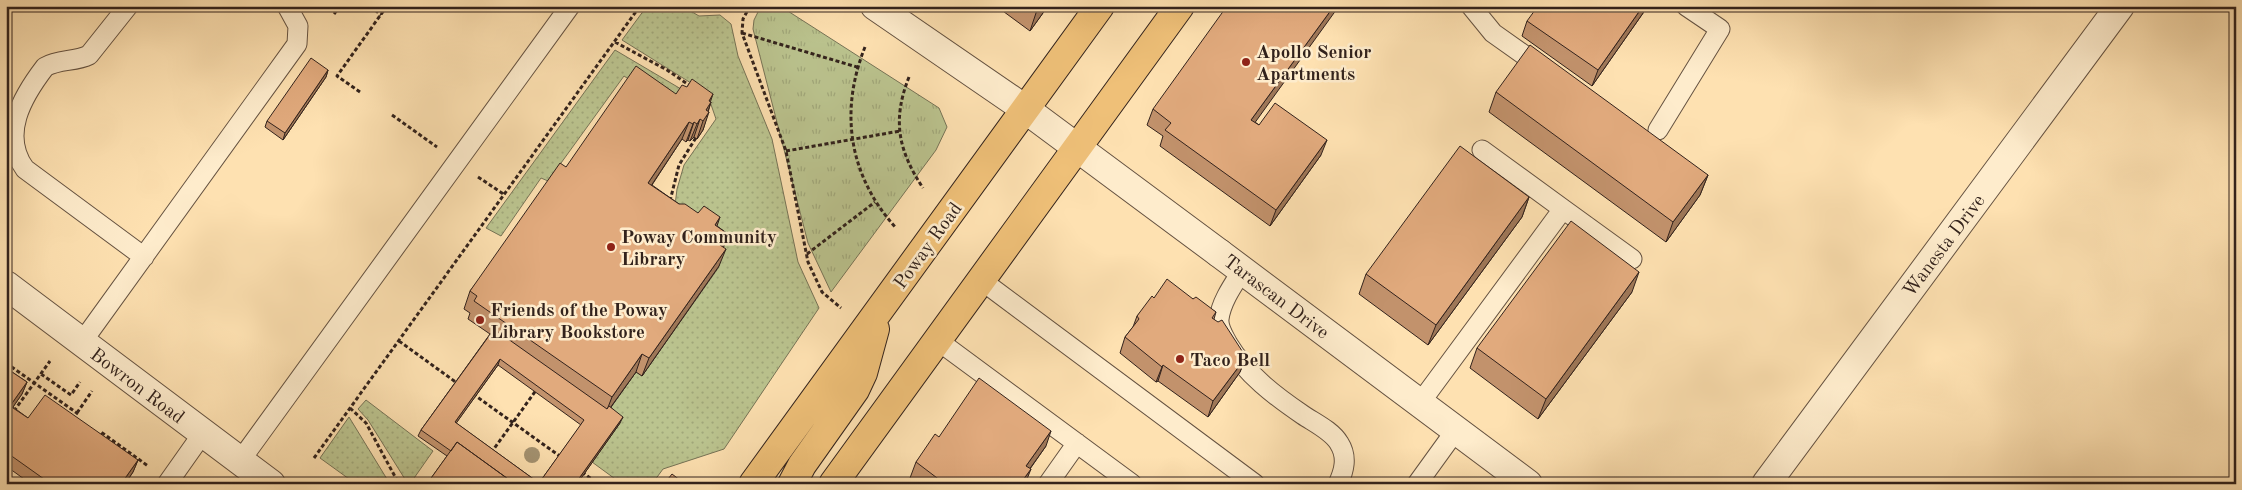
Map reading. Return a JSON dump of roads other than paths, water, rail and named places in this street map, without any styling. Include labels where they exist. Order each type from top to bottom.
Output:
[{"type":"main road","name":"Poway Road","points":[[754,484],[1100,6]]},
{"type":"main road","points":[[834,484],[1180,6]]},
{"type":"main road","points":[[792,484],[802,465],[855,390],[863,373],[879,313]]},
{"type":"street","name":"Tarascan Drive","points":[[875,6],[1025,109],[1528,484]]},
{"type":"street","name":"Wanesta Drive","points":[[1766,484],[2120,6]]},
{"type":"street","name":"Bowron Road","points":[[6,285],[271,484]]},
{"type":"lane","points":[[128,6],[89,55],[82,59],[52,63],[45,67],[16,112],[12,124],[12,136],[18,160],[25,169],[144,257]]},
{"type":"lane","points":[[82,342],[297,44],[298,26],[287,6]]},
{"type":"lane","points":[[240,461],[570,6]]},
{"type":"lane","points":[[1471,6],[1493,33],[1557,78]]},
{"type":"lane","points":[[1658,130],[1720,29],[1686,6]]},
{"type":"lane","points":[[1482,150],[1632,259]]},
{"type":"lane","points":[[1420,403],[1563,209]]},
{"type":"lane","points":[[1242,271],[1226,298],[1219,319],[1221,331],[1232,350],[1252,374],[1274,394],[1331,435],[1339,443],[1344,463],[1338,484]]},
{"type":"lane","points":[[981,280],[1255,484]]},
{"type":"lane","points":[[937,340],[1132,484]]},
{"type":"lane","points":[[1417,484],[1456,430]]},
{"type":"lane","points":[[167,484],[203,434]]},
{"type":"lane","points":[[1048,484],[1077,443]]},
{"type":"place","name":"Apollo Senior Apartments","points":[[1246,62]]},
{"type":"place","name":"Poway Community Library","points":[[611,247]]},
{"type":"place","name":"Friends of the Poway Library Bookstore","points":[[480,320]]},
{"type":"place","name":"Taco Bell","points":[[1180,359]]}]
